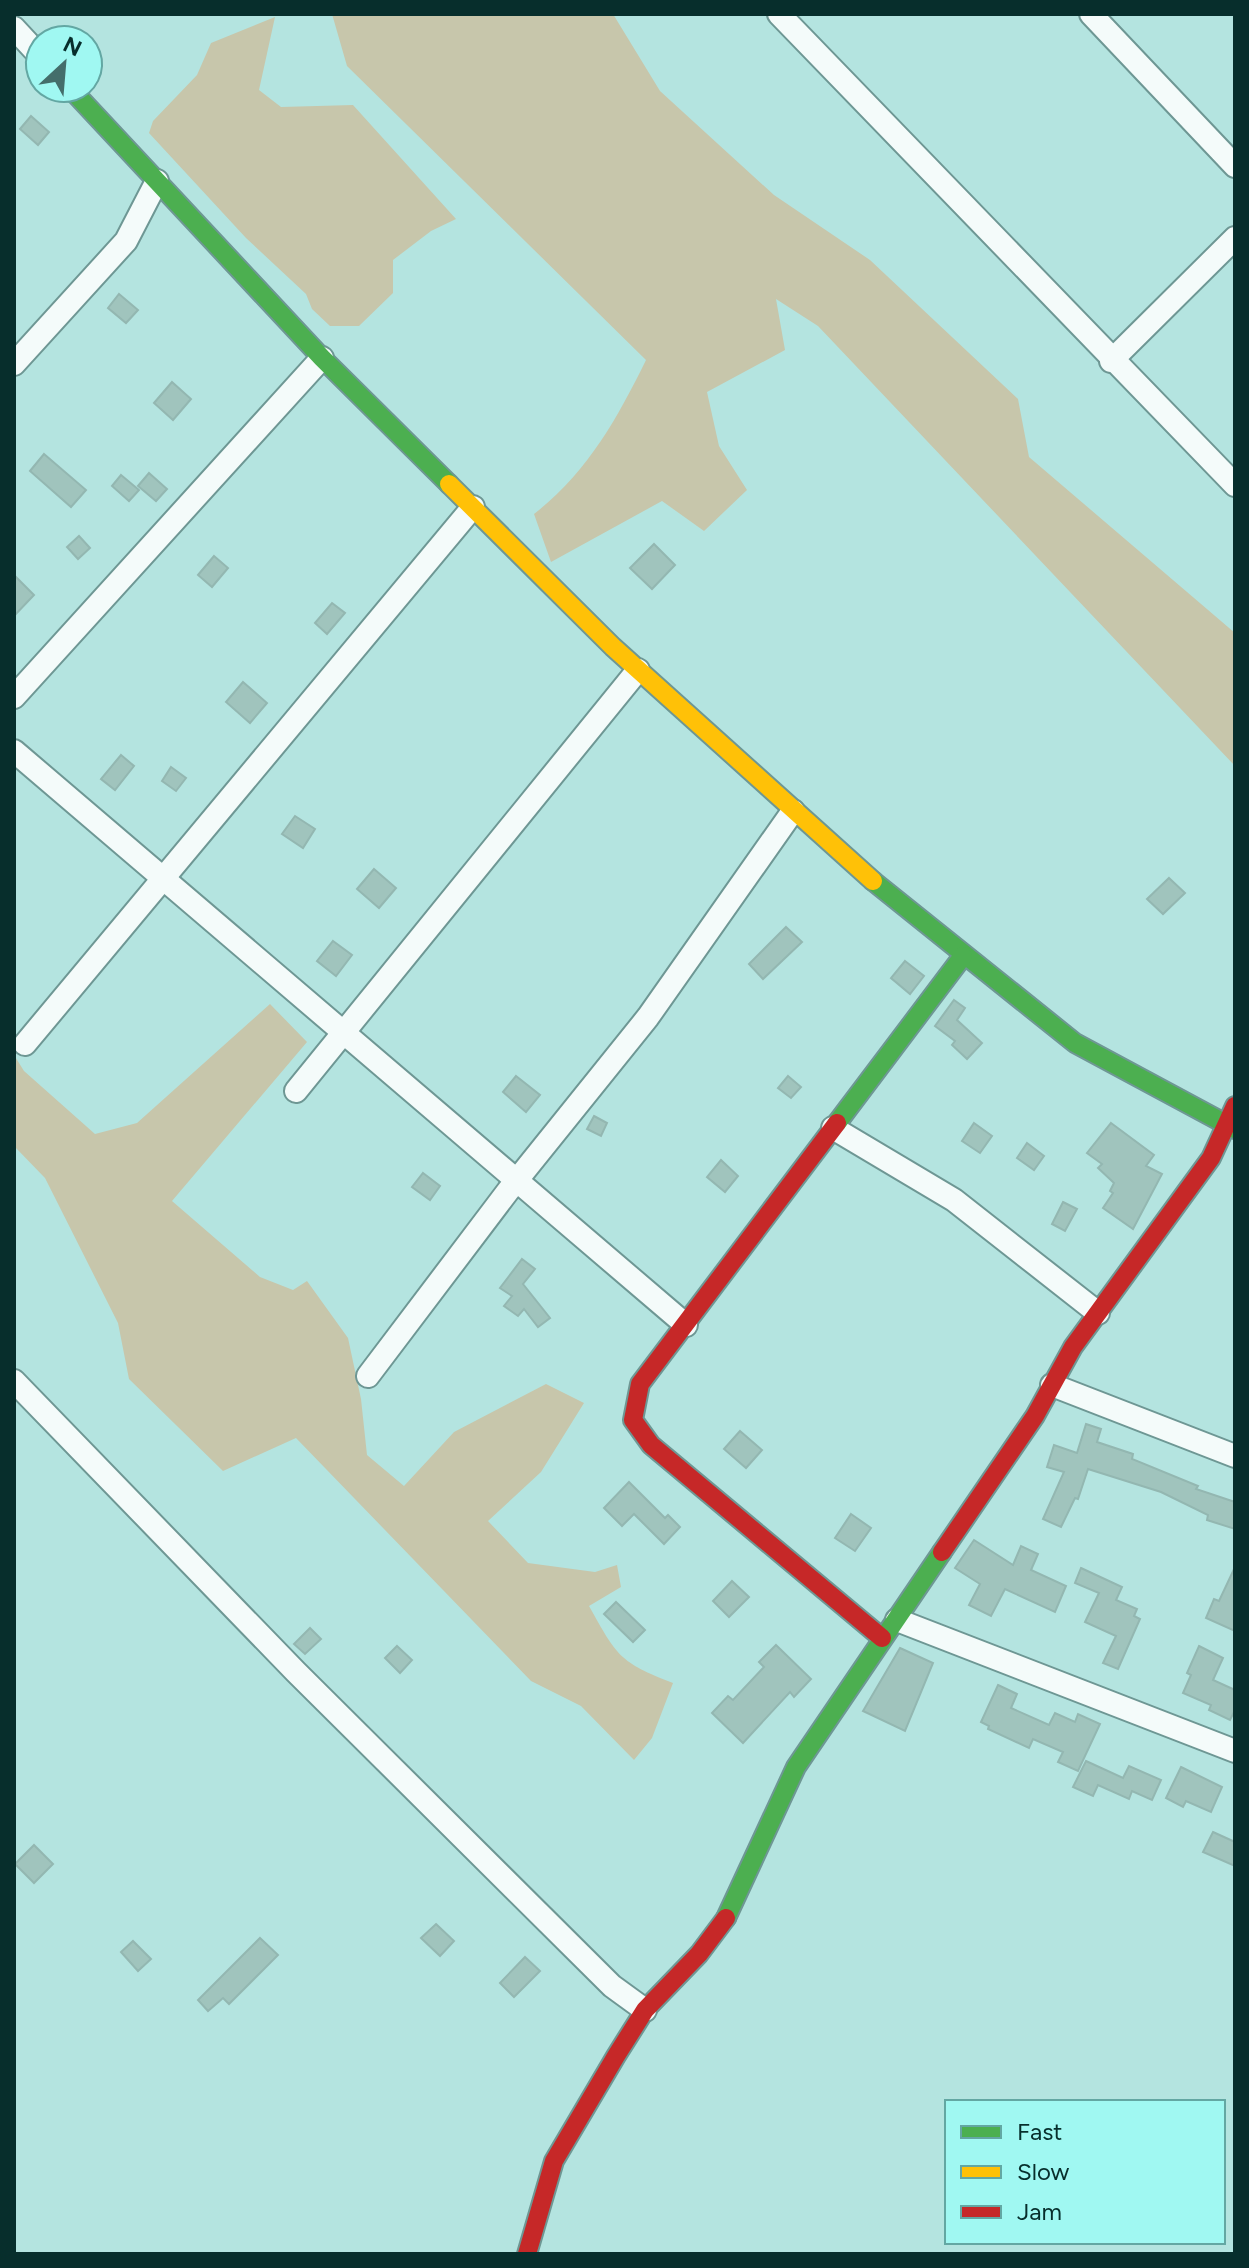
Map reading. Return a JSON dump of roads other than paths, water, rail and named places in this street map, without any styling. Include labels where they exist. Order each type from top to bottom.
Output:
[{"type":"street","points":[[779,14],[1111,361],[1235,485]]},
{"type":"street","points":[[1091,14],[1235,166]]},
{"type":"street","points":[[85,104],[322,358],[638,670],[793,811],[963,956],[1075,1043],[1230,1127]]},
{"type":"street","points":[[14,364],[126,241],[157,181]]},
{"type":"street","points":[[1111,361],[1235,238]]},
{"type":"street","points":[[14,697],[322,358]]},
{"type":"street","points":[[25,1044],[473,507]]},
{"type":"street","points":[[296,1091],[638,670]]},
{"type":"street","points":[[14,751],[686,1325]]},
{"type":"street","points":[[368,1376],[517,1181],[648,1017],[793,811]]},
{"type":"street","points":[[882,1638],[651,1445],[633,1420],[640,1384],[963,956]]},
{"type":"street","points":[[527,2254],[554,2161],[645,2010],[699,1954],[729,1913],[796,1767],[1035,1416],[1098,1313],[1211,1158],[1230,1127],[1235,1106]]},
{"type":"street","points":[[833,1128],[954,1200],[1098,1313]]},
{"type":"street","points":[[14,1381],[307,1683],[612,1986],[645,2010]]},
{"type":"street","points":[[1052,1385],[1235,1456]]},
{"type":"street","points":[[897,1620],[1235,1751]]}]
